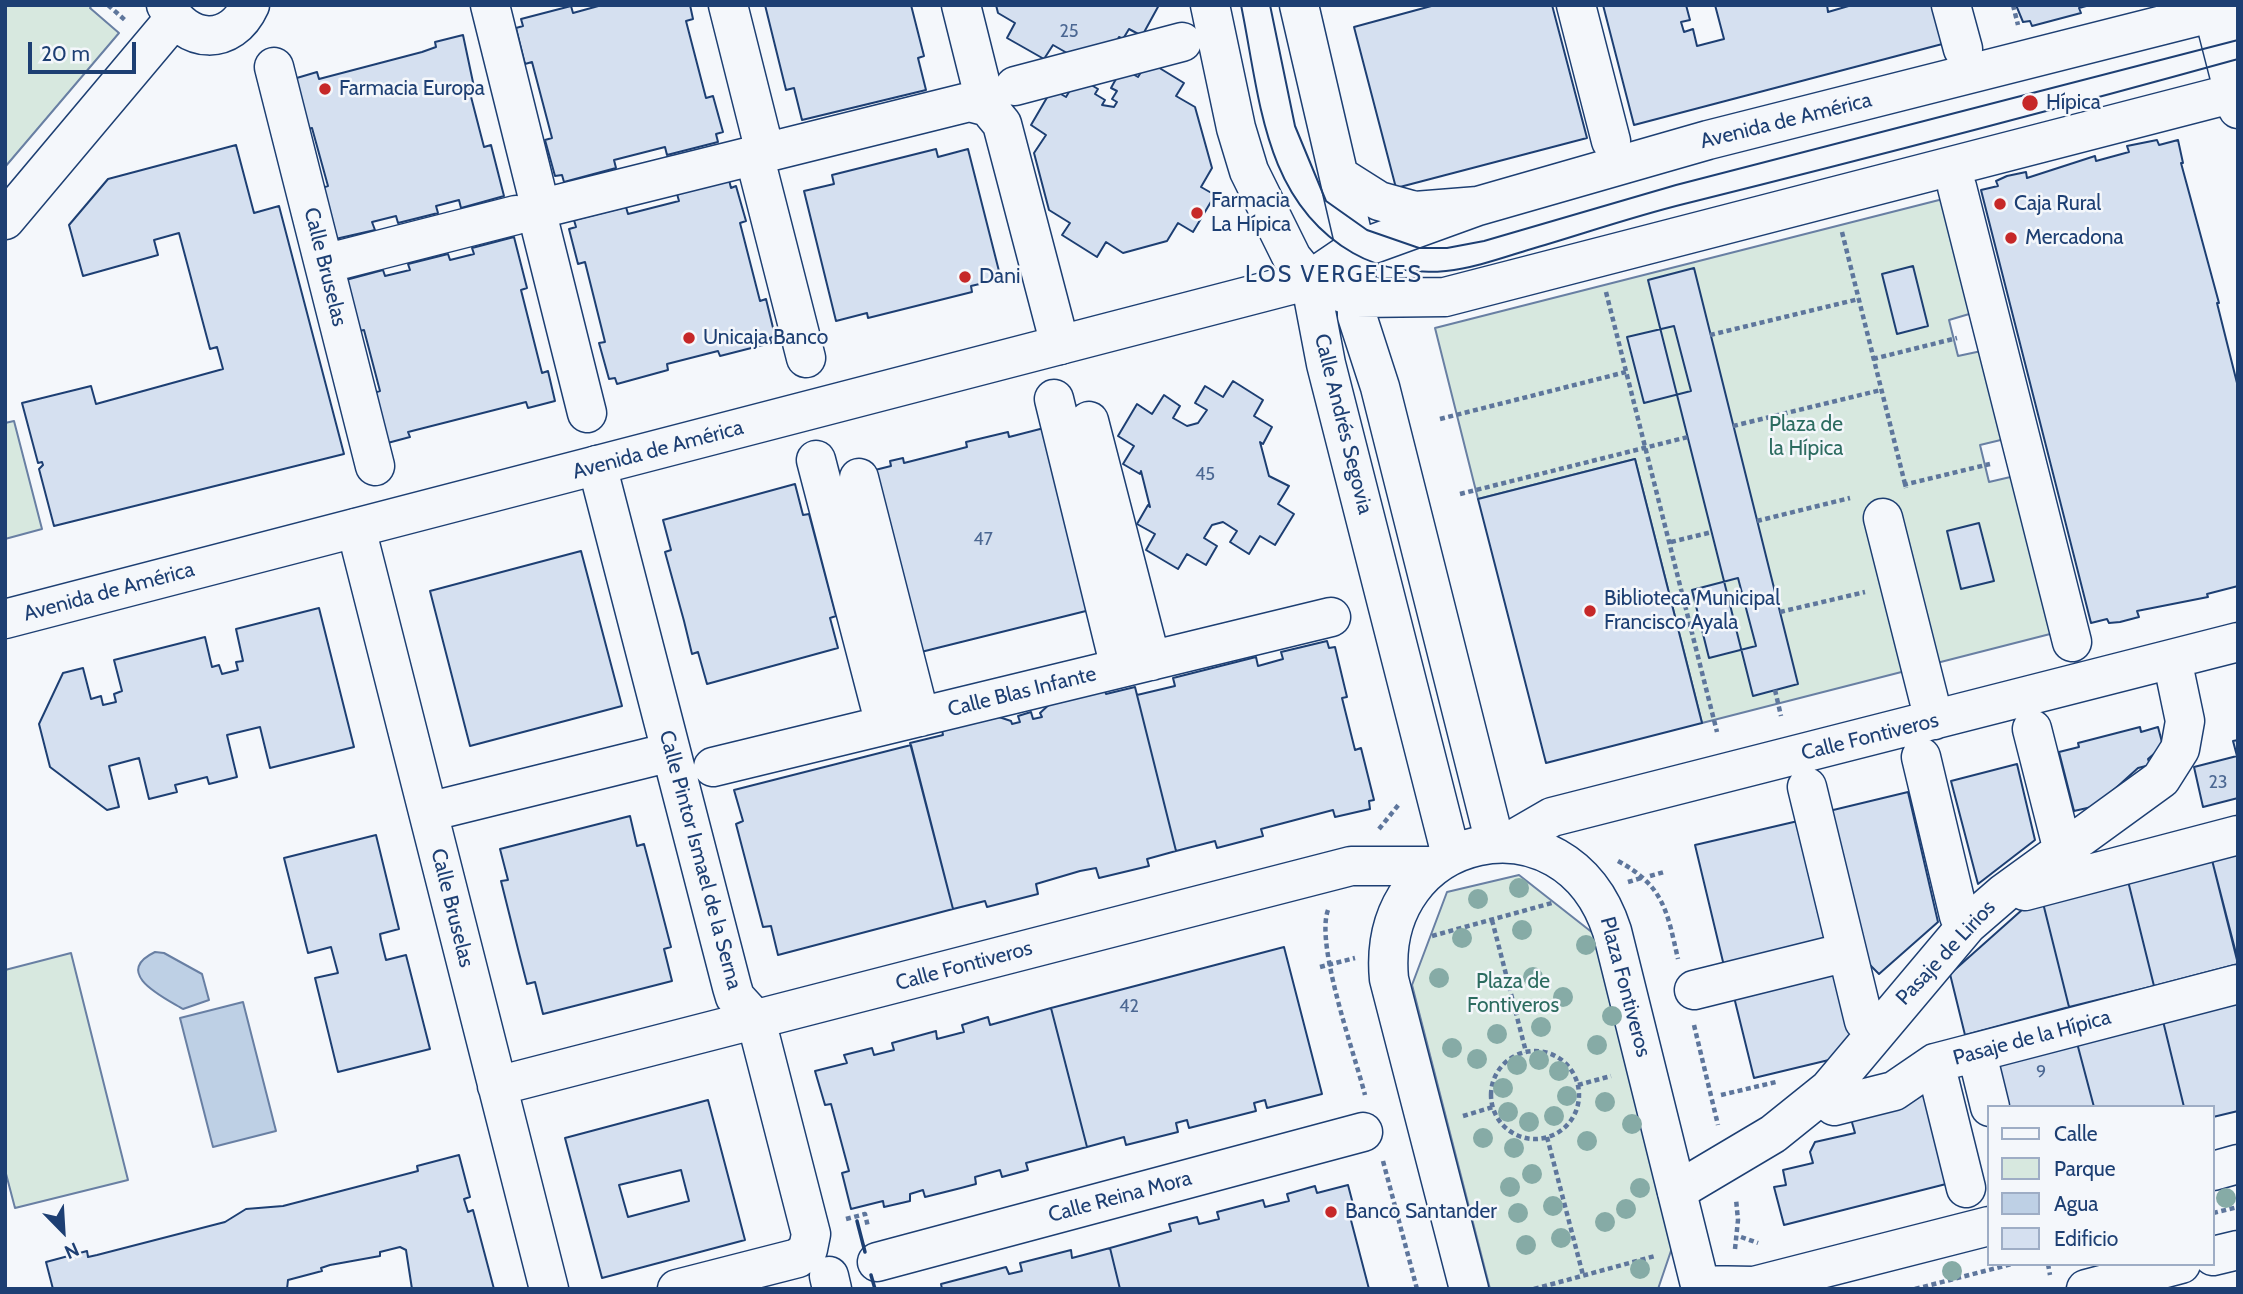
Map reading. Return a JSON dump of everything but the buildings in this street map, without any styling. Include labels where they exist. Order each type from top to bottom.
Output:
[{"type":"street","points":[[490,5],[537,194],[533,215],[587,413]]},
{"type":"street","points":[[728,5],[806,358]]},
{"type":"street","points":[[961,5],[995,93],[1060,345]]},
{"type":"street","name":"Calle Andrés Segovia","points":[[1210,5],[1236,128],[1250,171],[1292,258],[1310,281],[1330,380],[1442,861]]},
{"type":"street","name":"Calle Andrés Segovia","points":[[1299,5],[1356,250],[1357,316],[1371,352],[1501,843]]},
{"type":"street","points":[[1576,5],[1611,141]]},
{"type":"street","points":[[1951,5],[1963,49]]},
{"type":"street","points":[[5,220],[170,12],[195,34],[222,34],[234,28],[256,6]]},
{"type":"street","points":[[1310,281],[1356,298],[1399,300],[1445,297],[2236,98],[2221,8]]},
{"type":"street","name":"Avenida de América","points":[[5,619],[1310,281],[1356,250],[1478,206],[1716,138],[2221,8]]},
{"type":"street","points":[[324,264],[533,215],[555,205],[969,102],[1182,42]]},
{"type":"street","name":"Calle Bruselas","points":[[274,67],[375,466]]},
{"type":"street","name":"Avenida de América","points":[[1341,177],[1378,201],[1415,211],[1478,206]]},
{"type":"street","points":[[1958,187],[2072,642]]},
{"type":"street","points":[[1371,352],[1399,300]]},
{"type":"street","points":[[1054,399],[1136,665]]},
{"type":"street","points":[[1089,421],[1136,665]]},
{"type":"street","points":[[816,460],[902,721]]},
{"type":"street","name":"Calle Pintor Ismael de la Serna","points":[[597,465],[735,997],[755,1020],[823,1271]]},
{"type":"street","points":[[859,478],[902,721]]},
{"type":"street","points":[[1895,508],[1934,720]]},
{"type":"street","name":"Calle Bruselas","points":[[356,528],[549,1289]]},
{"type":"street","name":"Calle Blas Infante","points":[[713,767],[1331,617]]},
{"type":"street","name":"Calle Fontiveros","points":[[1501,843],[1552,817],[2238,642]]},
{"type":"street","name":"Pasaje de Lirios","points":[[1677,1191],[1773,1134],[1829,1089],[1967,925],[2004,893],[2161,779],[2180,749],[2185,721],[2172,659]]},
{"type":"street","points":[[2032,729],[2060,839]]},
{"type":"street","points":[[428,812],[671,752]]},
{"type":"street","name":"Calle Fontiveros","points":[[1921,757],[1959,916]]},
{"type":"street","name":"Calle Fontiveros","points":[[1807,787],[1864,1021]]},
{"type":"street","points":[[2025,891],[2238,835]]},
{"type":"street","name":"Plaza Fontiveros","points":[[1442,861],[1501,843],[1531,847],[1571,866],[1601,902],[1614,938],[1701,1287]]},
{"type":"street","points":[[1442,861],[1415,883],[1395,918],[1388,963],[1469,1289]]},
{"type":"street","name":"Calle Fontiveros","points":[[497,1086],[1351,866],[1442,861]]},
{"type":"street","points":[[1689,992],[1847,952]]},
{"type":"street","name":"Pasaje de la Hípica","points":[[1834,1106],[1894,1091],[1935,1063],[2238,984]]},
{"type":"street","points":[[1976,1054],[1989,1105]]},
{"type":"street","points":[[1935,1063],[1966,1188]]},
{"type":"street","name":"Calle Reina Mora","points":[[877,1262],[1363,1132]]},
{"type":"street","points":[[2215,1170],[2238,1164]]},
{"type":"street","points":[[1701,1287],[1754,1286],[1988,1226]]},
{"type":"street","points":[[2215,1256],[2238,1250]]},
{"type":"street","points":[[677,1289],[797,1258],[823,1271]]},
{"type":"street","points":[[2086,1289],[2173,1266]]},
{"type":"path","points":[[108,5],[132,26]]},
{"type":"path","points":[[1842,231],[1881,390],[1895,508]]},
{"type":"path","points":[[1602,278],[1717,732]]},
{"type":"path","points":[[1710,335],[1859,299]]},
{"type":"path","points":[[1873,359],[1993,329]]},
{"type":"path","points":[[1440,419],[1626,372]]},
{"type":"path","points":[[1733,426],[1881,390]]},
{"type":"path","points":[[1460,494],[1688,438]]},
{"type":"path","points":[[1671,542],[1712,532]]},
{"type":"path","points":[[1780,612],[1867,592]]},
{"type":"path","points":[[1775,690],[1781,716]]},
{"type":"path","points":[[1375,834],[1407,793]]},
{"type":"path","points":[[1609,856],[1646,877],[1661,897],[1689,992],[1727,1162],[1738,1220],[1733,1260]]},
{"type":"path","points":[[1650,876],[1664,872]]},
{"type":"path","points":[[1427,937],[1556,902]]},
{"type":"path","points":[[1492,920],[1526,1052]]},
{"type":"path","points":[[1320,967],[1360,956]]},
{"type":"path","points":[[1526,1052],[1552,1054],[1573,1072],[1578,1084],[1579,1096],[1573,1117],[1566,1126],[1547,1137],[1525,1138],[1514,1134],[1498,1118],[1493,1107],[1491,1094],[1502,1067],[1512,1058],[1526,1052]]},
{"type":"path","points":[[1455,1118],[1493,1107]]},
{"type":"path","points":[[1547,1137],[1583,1276]]},
{"type":"path","points":[[2215,1213],[2238,1207]]},
{"type":"path","points":[[1741,1237],[1758,1243]]},
{"type":"path","points":[[1534,1289],[1666,1252]]},
{"type":"path","points":[[1914,1289],[2003,1266]]},
{"type":"path","points":[[2048,1266],[2050,1275]]},
{"type":"green space","points":[[5,5],[92,5],[90,8],[119,33],[5,167]]},
{"type":"green space","name":"Plaza de la Hípica","points":[[1947,198],[1976,312],[1949,320],[1958,356],[1986,350],[2009,438],[1980,445],[1989,482],[2019,475],[2058,632],[1702,723],[1635,459],[1478,499],[1435,328]]},
{"type":"green space","points":[[14,421],[42,529],[5,539],[5,423]]},
{"type":"green space","name":"Plaza de Fontiveros","points":[[1519,875],[1598,937],[1674,1242],[1658,1289],[1490,1289],[1412,985],[1447,892]]},
{"type":"green space","points":[[71,953],[128,1180],[15,1208],[5,1170],[5,970]]},
{"type":"water","points":[[155,952],[164,953],[202,974],[209,1000],[183,1009],[146,984],[138,968],[143,960]]},
{"type":"water","points":[[243,1002],[276,1131],[213,1147],[180,1018]]},
{"type":"tram line","points":[[1241,5],[1270,144],[1283,176],[1300,205],[1323,231],[1353,253],[1387,267],[1422,272],[1477,265],[1664,209],[2238,59]]},
{"type":"tram line","points":[[1270,5],[1295,126],[1326,201],[1367,230],[1419,248],[1447,248],[1484,241],[1676,185],[2238,40]]},
{"type":"wall","points":[[857,1221],[865,1252]]},
{"type":"wall","points":[[871,1275],[875,1289]]},
{"type":"place","name":"Farmacia Europa","points":[[325,89]]},
{"type":"place","name":"Hípica","points":[[2030,103]]},
{"type":"place","name":"Caja Rural","points":[[2000,204]]},
{"type":"place","name":"Farmacia La Hípica","points":[[1197,213]]},
{"type":"place","name":"Mercadona","points":[[2011,238]]},
{"type":"place","name":"Dani","points":[[965,277]]},
{"type":"place","name":"Unicaja Banco","points":[[689,338]]},
{"type":"place","name":"Biblioteca Municipal Francisco Ayala","points":[[1590,611]]},
{"type":"place","name":"Banco Santander","points":[[1331,1212]]},
{"type":"district","name":"LOS VERGELES","points":[[1334,275]]}]
